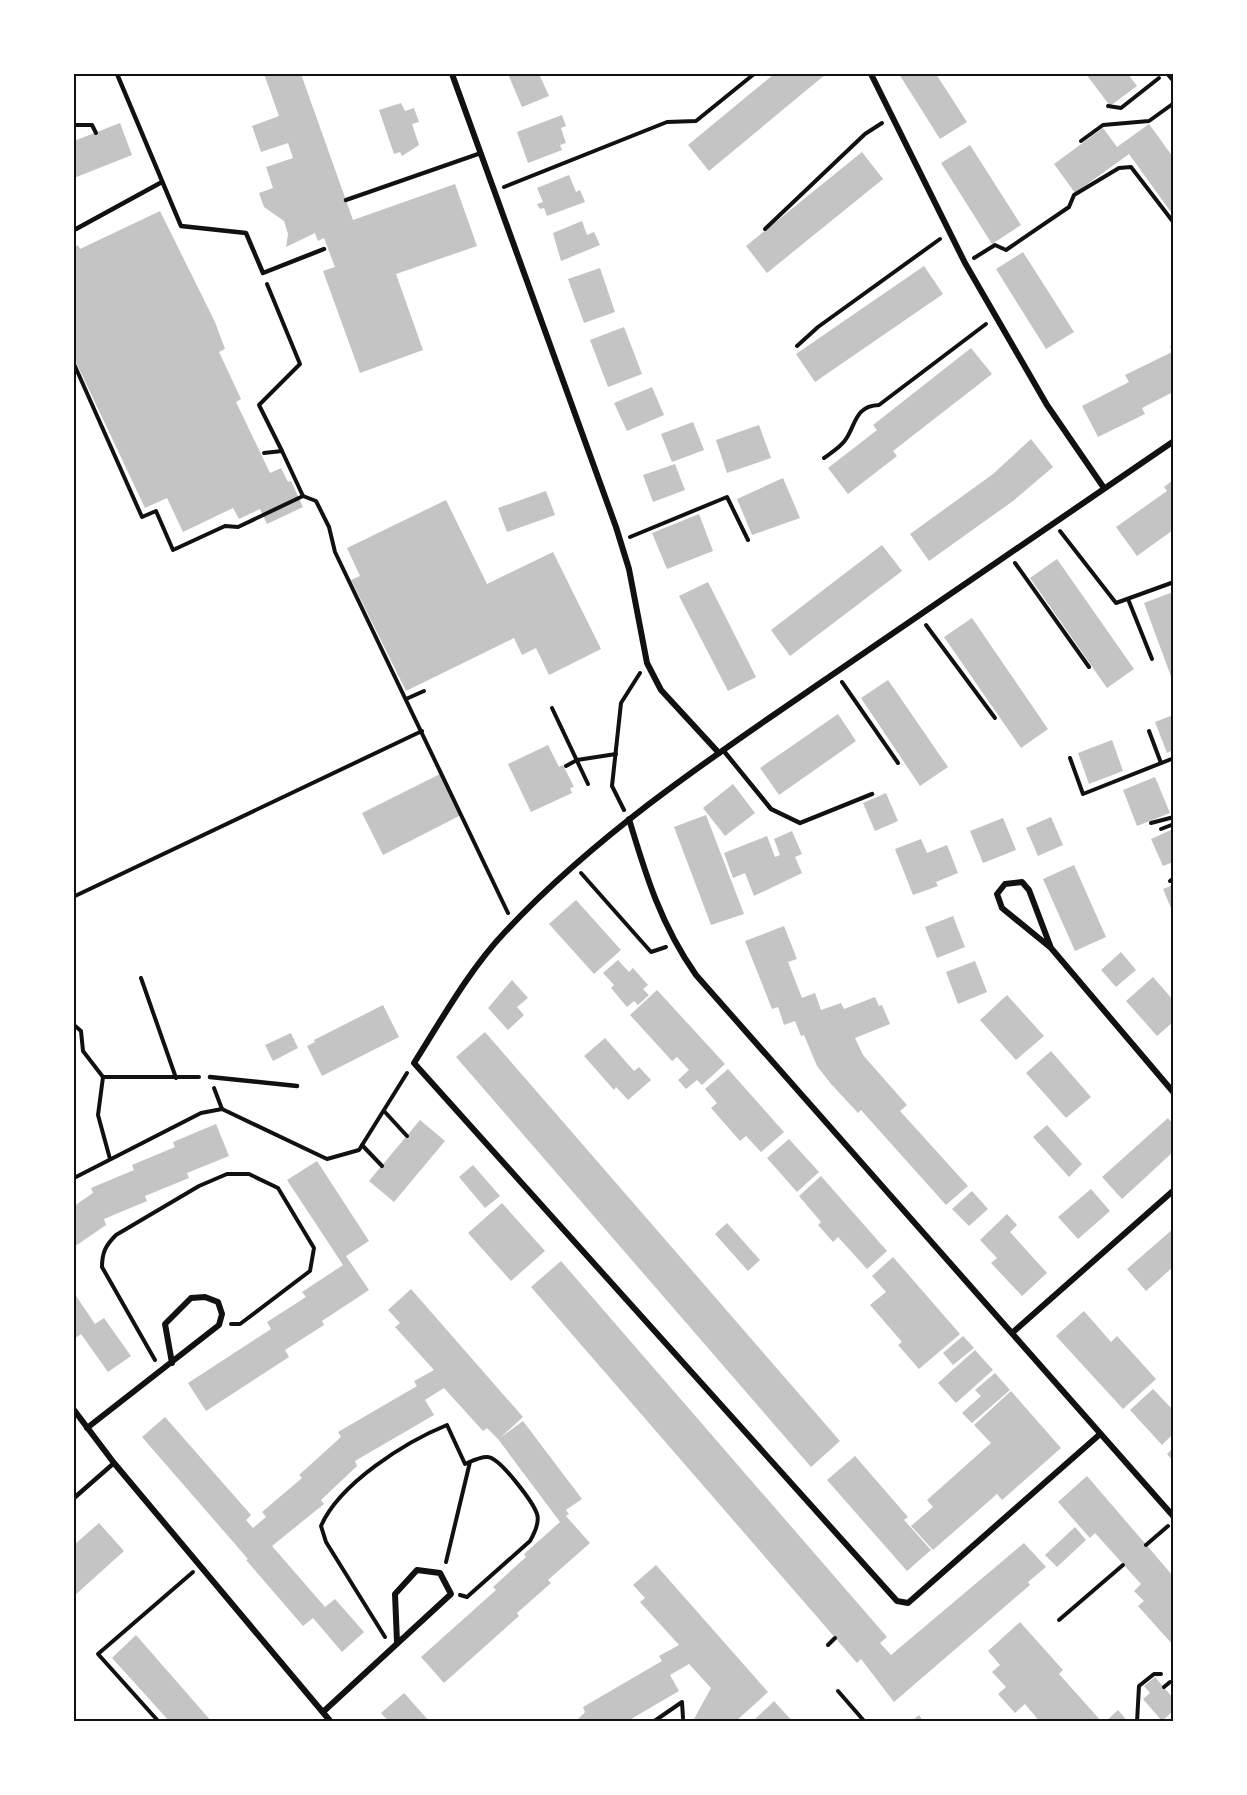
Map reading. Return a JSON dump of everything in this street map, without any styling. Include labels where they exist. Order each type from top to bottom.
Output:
[{"type":"street","points":[[452,74],[616,526],[629,569],[647,663],[661,690],[721,751]]},
{"type":"street","points":[[871,74],[965,263],[1047,405],[1104,488]]},
{"type":"street","points":[[1169,74],[1173,80]]},
{"type":"street","points":[[1100,1435],[908,1603],[897,1601],[414,1063],[472,973],[513,924],[574,865],[629,819],[721,751],[1173,441]]},
{"type":"street","points":[[629,819],[651,892],[675,944],[728,1014],[1012,1333],[1173,1519]]},
{"type":"street","points":[[1051,948],[1029,890],[1022,882],[1005,884],[997,894],[1002,908],[1051,948],[1173,1093]]},
{"type":"street","points":[[1012,1333],[1173,1190]]},
{"type":"street","points":[[87,1428],[161,1371],[219,1325],[222,1314],[218,1302],[205,1297],[191,1298],[165,1324],[171,1363]]},
{"type":"street","points":[[74,1410],[114,1463],[331,1722]]},
{"type":"street","points":[[323,1712],[451,1594],[440,1574],[417,1570],[395,1594],[398,1642]]},
{"type":"lane","points":[[117,74],[181,226],[246,233],[263,273],[324,249]]},
{"type":"lane","points":[[346,200],[481,153]]},
{"type":"lane","points":[[76,229],[162,182]]},
{"type":"lane","points":[[721,751],[771,809],[800,823],[872,794]]},
{"type":"lane","points":[[210,1077],[297,1086]]},
{"type":"lane","points":[[74,1497],[114,1463]]},
{"type":"path","points":[[495,190],[667,122],[696,121],[753,74]]},
{"type":"path","points":[[1108,106],[1121,108],[1165,74]]},
{"type":"path","points":[[1081,141],[1103,125],[1149,121],[1173,103]]},
{"type":"path","points":[[765,229],[865,134],[892,117]]},
{"type":"path","points":[[74,125],[92,126],[96,133]]},
{"type":"path","points":[[965,263],[995,245],[1006,250],[1069,207],[1074,195],[1119,168],[1131,167],[1173,223]]},
{"type":"path","points":[[797,346],[818,327],[950,232]]},
{"type":"path","points":[[263,273],[300,364],[259,405],[303,496],[316,501],[329,527],[335,552],[513,924]]},
{"type":"path","points":[[824,458],[846,441],[853,419],[871,405],[879,405],[996,317]]},
{"type":"path","points":[[74,364],[142,517],[156,511],[173,550],[225,526],[238,527],[303,496]]},
{"type":"path","points":[[264,453],[282,451]]},
{"type":"path","points":[[640,533],[727,497],[748,540]]},
{"type":"path","points":[[1054,523],[1116,603],[1173,582]]},
{"type":"path","points":[[1008,554],[1089,668]]},
{"type":"path","points":[[1128,599],[1152,660]]},
{"type":"path","points":[[919,615],[995,718]]},
{"type":"path","points":[[629,819],[612,786],[621,703],[647,663]]},
{"type":"path","points":[[835,673],[898,763]]},
{"type":"path","points":[[406,699],[424,691]]},
{"type":"path","points":[[552,708],[588,784]]},
{"type":"path","points":[[75,896],[422,731]]},
{"type":"path","points":[[1149,731],[1161,763]]},
{"type":"path","points":[[566,766],[577,760],[616,754]]},
{"type":"path","points":[[1070,758],[1083,794],[1173,758]]},
{"type":"path","points":[[1152,823],[1173,817]]},
{"type":"path","points":[[1161,830],[1173,824]]},
{"type":"path","points":[[574,865],[651,952],[675,944]]},
{"type":"path","points":[[141,978],[176,1078]]},
{"type":"path","points":[[74,1025],[81,1031],[83,1051],[103,1077],[98,1115],[110,1159]]},
{"type":"path","points":[[74,1178],[201,1113],[222,1109],[327,1159],[350,1154],[362,1146],[414,1063]]},
{"type":"path","points":[[103,1077],[210,1077],[222,1109]]},
{"type":"path","points":[[384,1111],[407,1136]]},
{"type":"path","points":[[362,1146],[382,1166]]},
{"type":"path","points":[[161,1371],[102,1267],[102,1255],[116,1235],[199,1186],[227,1174],[249,1174],[278,1188],[314,1248],[314,1260],[310,1271],[240,1324],[219,1325]]},
{"type":"path","points":[[391,1648],[326,1542],[321,1526],[327,1513],[376,1464],[447,1425],[465,1464],[486,1456],[504,1468],[537,1515],[536,1530],[530,1541],[467,1597],[451,1594]]},
{"type":"path","points":[[440,1574],[446,1563],[470,1462]]},
{"type":"path","points":[[1146,1545],[1173,1519]]},
{"type":"path","points":[[159,1722],[98,1654],[200,1565]]},
{"type":"path","points":[[1059,1620],[1123,1565]]},
{"type":"path","points":[[828,1645],[835,1638]]},
{"type":"path","points":[[1137,1722],[1139,1686],[1154,1674],[1161,1674]]},
{"type":"path","points":[[1164,1687],[1170,1682]]},
{"type":"path","points":[[838,1691],[865,1722]]},
{"type":"path","points":[[653,1722],[682,1702],[683,1718]]},
{"type":"building","points":[[264,74],[301,74],[353,220],[455,184],[477,246],[396,274],[423,350],[360,373],[323,271],[335,267],[324,238],[318,241],[315,233],[286,247],[288,234],[284,221],[264,207],[259,193],[273,188],[266,167],[293,158],[288,143],[261,152],[252,126],[279,116]]},
{"type":"building","points":[[508,74],[539,74],[549,96],[522,107]]},
{"type":"building","points":[[774,74],[826,74],[709,171],[688,145]]},
{"type":"building","points":[[899,74],[936,74],[967,122],[940,139]]},
{"type":"building","points":[[1086,74],[1128,74],[1137,86],[1110,106]]},
{"type":"building","points":[[401,103],[405,111],[414,108],[419,122],[412,124],[419,145],[402,156],[400,152],[394,154],[379,110]]},
{"type":"building","points":[[562,115],[566,126],[561,128],[566,143],[560,145],[562,150],[528,163],[517,132]]},
{"type":"building","points":[[120,123],[132,155],[74,178],[74,141]]},
{"type":"building","points":[[1149,124],[1173,157],[1173,215],[1129,154],[1075,193],[1054,164],[1103,128],[1117,147]]},
{"type":"building","points":[[970,145],[1021,225],[992,244],[941,163]]},
{"type":"building","points":[[862,152],[883,179],[767,273],[746,246]]},
{"type":"building","points":[[569,175],[576,192],[580,190],[585,202],[547,216],[544,208],[540,209],[537,204],[543,202],[537,188]]},
{"type":"building","points":[[160,211],[215,322],[225,349],[219,352],[241,399],[236,402],[270,473],[281,468],[288,482],[291,481],[303,507],[267,524],[260,509],[239,519],[233,508],[183,532],[167,498],[145,508],[74,358],[74,248],[78,245],[80,249]]},
{"type":"building","points":[[582,221],[587,235],[594,232],[600,245],[561,261],[553,233]]},
{"type":"building","points":[[1023,252],[1074,332],[1046,349],[996,269]]},
{"type":"building","points":[[924,266],[943,294],[815,382],[796,354]]},
{"type":"building","points":[[600,268],[615,312],[584,323],[568,279]]},
{"type":"building","points":[[624,327],[642,374],[608,387],[590,340]]},
{"type":"building","points":[[1173,344],[1173,392],[1142,408],[1145,414],[1098,437],[1082,406],[1129,382],[1125,375],[1172,352],[1170,346]]},
{"type":"building","points":[[971,348],[992,374],[893,451],[897,456],[848,494],[828,468],[877,430],[873,425]]},
{"type":"building","points":[[652,387],[664,415],[627,431],[614,403]]},
{"type":"building","points":[[693,422],[704,450],[672,462],[661,434]]},
{"type":"building","points":[[759,425],[771,458],[727,473],[716,440]]},
{"type":"building","points":[[1031,439],[1053,467],[1013,501],[929,561],[910,534],[993,474]]},
{"type":"building","points":[[675,464],[685,490],[653,502],[643,475]]},
{"type":"building","points":[[783,478],[800,518],[752,535],[737,499]]},
{"type":"building","points":[[1173,480],[1173,530],[1137,556],[1116,527],[1167,491],[1164,487]]},
{"type":"building","points":[[546,491],[555,515],[507,532],[498,508]]},
{"type":"building","points":[[446,500],[487,584],[553,552],[601,649],[549,675],[536,648],[522,655],[514,638],[406,691],[351,580],[360,576],[347,548]]},
{"type":"building","points":[[699,514],[713,551],[667,569],[652,533]]},
{"type":"building","points":[[882,545],[902,571],[790,656],[771,630]]},
{"type":"building","points":[[1057,559],[1134,669],[1107,688],[1030,578]]},
{"type":"building","points":[[708,582],[756,677],[728,691],[679,596]]},
{"type":"building","points":[[1173,592],[1173,682],[1144,603]]},
{"type":"building","points":[[972,618],[1048,729],[1021,748],[944,637]]},
{"type":"building","points":[[888,680],[948,767],[920,786],[861,698]]},
{"type":"building","points":[[838,714],[856,741],[779,795],[760,768]]},
{"type":"building","points":[[1173,715],[1173,750],[1167,753],[1155,722]]},
{"type":"building","points":[[1112,740],[1123,771],[1089,784],[1078,753]]},
{"type":"building","points":[[548,745],[559,767],[563,765],[574,787],[570,788],[572,793],[531,812],[508,764]]},
{"type":"building","points":[[440,774],[461,815],[383,855],[362,813]]},
{"type":"building","points":[[1155,777],[1170,813],[1137,826],[1123,790]]},
{"type":"building","points":[[733,784],[755,813],[725,836],[703,808]]},
{"type":"building","points":[[886,793],[898,821],[875,831],[863,803]]},
{"type":"building","points":[[706,815],[744,914],[711,925],[674,827]]},
{"type":"building","points":[[1051,817],[1063,845],[1038,856],[1026,828]]},
{"type":"building","points":[[1003,818],[1016,850],[983,863],[970,831]]},
{"type":"building","points":[[1173,829],[1173,862],[1163,866],[1151,839]]},
{"type":"building","points":[[792,831],[802,854],[795,857],[802,873],[754,896],[745,873],[733,878],[724,853],[767,836],[775,857],[780,855],[774,839]]},
{"type":"building","points":[[921,839],[927,853],[947,845],[958,873],[936,882],[938,886],[913,895],[895,849]]},
{"type":"building","points":[[1074,865],[1106,937],[1075,951],[1043,879]]},
{"type":"building","points":[[1173,885],[1173,913],[1163,889]]},
{"type":"building","points":[[576,900],[621,950],[594,974],[549,924]]},
{"type":"building","points":[[953,916],[965,947],[937,958],[925,927]]},
{"type":"building","points":[[784,926],[797,959],[788,962],[802,998],[815,993],[821,1010],[841,1003],[844,1009],[875,997],[879,1006],[882,1005],[890,1024],[855,1038],[863,1055],[907,1105],[900,1111],[968,1186],[946,1205],[861,1110],[858,1113],[831,1084],[817,1066],[804,1035],[801,1036],[795,1021],[784,1025],[778,1007],[772,1009],[745,941]]},
{"type":"building","points":[[1121,952],[1136,970],[1116,987],[1101,970]]},
{"type":"building","points":[[618,960],[629,972],[633,968],[648,985],[643,989],[649,995],[638,1005],[634,1001],[627,1007],[611,988],[614,985],[603,973]]},
{"type":"building","points":[[975,961],[987,992],[958,1004],[946,972]]},
{"type":"building","points":[[1153,977],[1173,1000],[1173,1022],[1157,1036],[1126,1001]]},
{"type":"building","points":[[512,980],[528,998],[517,1007],[524,1015],[508,1030],[488,1008]]},
{"type":"building","points":[[657,990],[725,1064],[702,1085],[697,1080],[686,1089],[678,1080],[689,1070],[677,1057],[672,1061],[630,1015]]},
{"type":"building","points":[[1007,995],[1044,1036],[1016,1060],[980,1020]]},
{"type":"building","points":[[383,1005],[399,1037],[322,1076],[307,1046],[315,1042],[314,1040]]},
{"type":"building","points":[[485,1032],[840,1441],[811,1467],[456,1057]]},
{"type":"building","points":[[291,1033],[298,1048],[273,1061],[265,1045]]},
{"type":"building","points":[[605,1038],[634,1071],[639,1067],[651,1080],[628,1100],[616,1087],[614,1090],[584,1056]]},
{"type":"building","points":[[1051,1051],[1091,1097],[1066,1118],[1026,1073]]},
{"type":"building","points":[[728,1069],[784,1132],[761,1152],[746,1136],[740,1141],[711,1108],[717,1103],[705,1089]]},
{"type":"building","points":[[1168,1118],[1173,1124],[1173,1152],[1122,1199],[1102,1177]]},
{"type":"building","points":[[420,1120],[445,1141],[394,1202],[369,1181]]},
{"type":"building","points":[[216,1124],[229,1156],[187,1173],[189,1178],[145,1196],[147,1201],[104,1219],[106,1225],[74,1247],[74,1206],[93,1193],[91,1188],[134,1170],[132,1165],[175,1147],[173,1142]]},
{"type":"building","points":[[1047,1125],[1082,1164],[1069,1177],[1033,1137]]},
{"type":"building","points":[[789,1139],[819,1172],[797,1192],[767,1158]]},
{"type":"building","points":[[317,1161],[369,1241],[346,1256],[369,1290],[322,1321],[324,1325],[285,1350],[289,1357],[206,1411],[188,1383],[271,1329],[267,1322],[306,1297],[302,1292],[343,1265],[287,1180]]},
{"type":"building","points":[[473,1165],[500,1196],[485,1208],[459,1177]]},
{"type":"building","points":[[821,1176],[887,1251],[867,1269],[838,1237],[833,1242],[818,1225],[821,1222],[799,1196]]},
{"type":"building","points":[[1091,1189],[1110,1211],[1078,1239],[1058,1217]]},
{"type":"building","points":[[972,1191],[988,1209],[969,1226],[952,1209]]},
{"type":"building","points":[[502,1203],[545,1251],[511,1281],[468,1233]]},
{"type":"building","points":[[1007,1214],[1017,1225],[1010,1232],[1047,1273],[1022,1296],[991,1263],[997,1258],[980,1240]]},
{"type":"building","points":[[727,1223],[760,1260],[748,1271],[715,1234]]},
{"type":"building","points":[[1173,1229],[1173,1267],[1146,1291],[1127,1269]]},
{"type":"building","points":[[893,1257],[960,1334],[919,1369],[898,1345],[902,1342],[870,1305],[886,1292],[872,1276]]},
{"type":"building","points":[[561,1261],[887,1637],[880,1643],[891,1655],[1024,1543],[1046,1567],[1028,1582],[1030,1585],[894,1702],[861,1659],[857,1663],[531,1287]]},
{"type":"building","points":[[411,1289],[523,1417],[500,1438],[523,1421],[582,1499],[566,1510],[569,1514],[566,1516],[590,1543],[548,1580],[551,1583],[517,1613],[519,1616],[444,1683],[421,1657],[496,1590],[493,1587],[526,1557],[524,1554],[560,1522],[498,1439],[487,1428],[483,1431],[444,1388],[425,1400],[434,1415],[355,1461],[357,1466],[321,1500],[324,1504],[272,1546],[325,1607],[335,1599],[364,1632],[342,1652],[313,1618],[303,1626],[142,1437],[165,1417],[251,1515],[246,1520],[253,1528],[266,1517],[262,1512],[302,1478],[299,1475],[341,1437],[338,1432],[417,1386],[414,1381],[434,1370],[395,1327],[400,1323],[388,1310]]},
{"type":"building","points":[[74,1293],[95,1324],[104,1318],[131,1356],[108,1372],[81,1334],[74,1339]]},
{"type":"building","points":[[1084,1311],[1111,1342],[1117,1336],[1156,1379],[1123,1409],[1056,1336]]},
{"type":"building","points":[[963,1336],[974,1348],[953,1365],[943,1353]]},
{"type":"building","points":[[975,1350],[993,1370],[956,1403],[938,1383]]},
{"type":"building","points":[[995,1373],[1010,1390],[972,1423],[962,1413],[981,1396],[975,1390]]},
{"type":"building","points":[[1153,1389],[1173,1410],[1173,1434],[1162,1445],[1130,1410]]},
{"type":"building","points":[[1011,1391],[1061,1448],[1002,1500],[997,1494],[933,1550],[911,1526],[933,1507],[927,1500],[991,1443],[974,1425]]},
{"type":"building","points":[[1173,1448],[1173,1461],[1167,1454]]},
{"type":"building","points":[[855,1456],[908,1517],[904,1520],[931,1550],[907,1571],[827,1480]]},
{"type":"building","points":[[1087,1476],[1173,1576],[1173,1645],[1138,1606],[1144,1601],[1134,1591],[1141,1584],[1095,1533],[1090,1538],[1058,1502]]},
{"type":"building","points":[[99,1523],[124,1551],[74,1596],[74,1545]]},
{"type":"building","points":[[1075,1527],[1086,1540],[1057,1567],[1045,1555]]},
{"type":"building","points":[[656,1565],[768,1692],[735,1722],[698,1722],[694,1719],[711,1688],[689,1664],[670,1675],[679,1691],[626,1722],[575,1722],[585,1712],[583,1707],[662,1661],[659,1656],[679,1645],[640,1602],[645,1598],[633,1585]]},
{"type":"building","points":[[1020,1622],[1063,1670],[1059,1674],[1102,1722],[1040,1722],[1025,1704],[1015,1713],[998,1694],[1006,1687],[992,1672],[1000,1665],[988,1651]]},
{"type":"building","points":[[136,1635],[212,1722],[170,1722],[112,1658]]},
{"type":"building","points":[[1155,1677],[1173,1698],[1173,1711],[1162,1721],[1143,1699],[1150,1693],[1144,1686]]},
{"type":"building","points":[[404,1693],[430,1722],[389,1722],[381,1713]]},
{"type":"building","points":[[774,1701],[793,1722],[752,1722]]},
{"type":"building","points":[[1118,1710],[1128,1722],[1105,1722]]},
{"type":"building","points":[[919,1715],[924,1722],[911,1722]]}]
